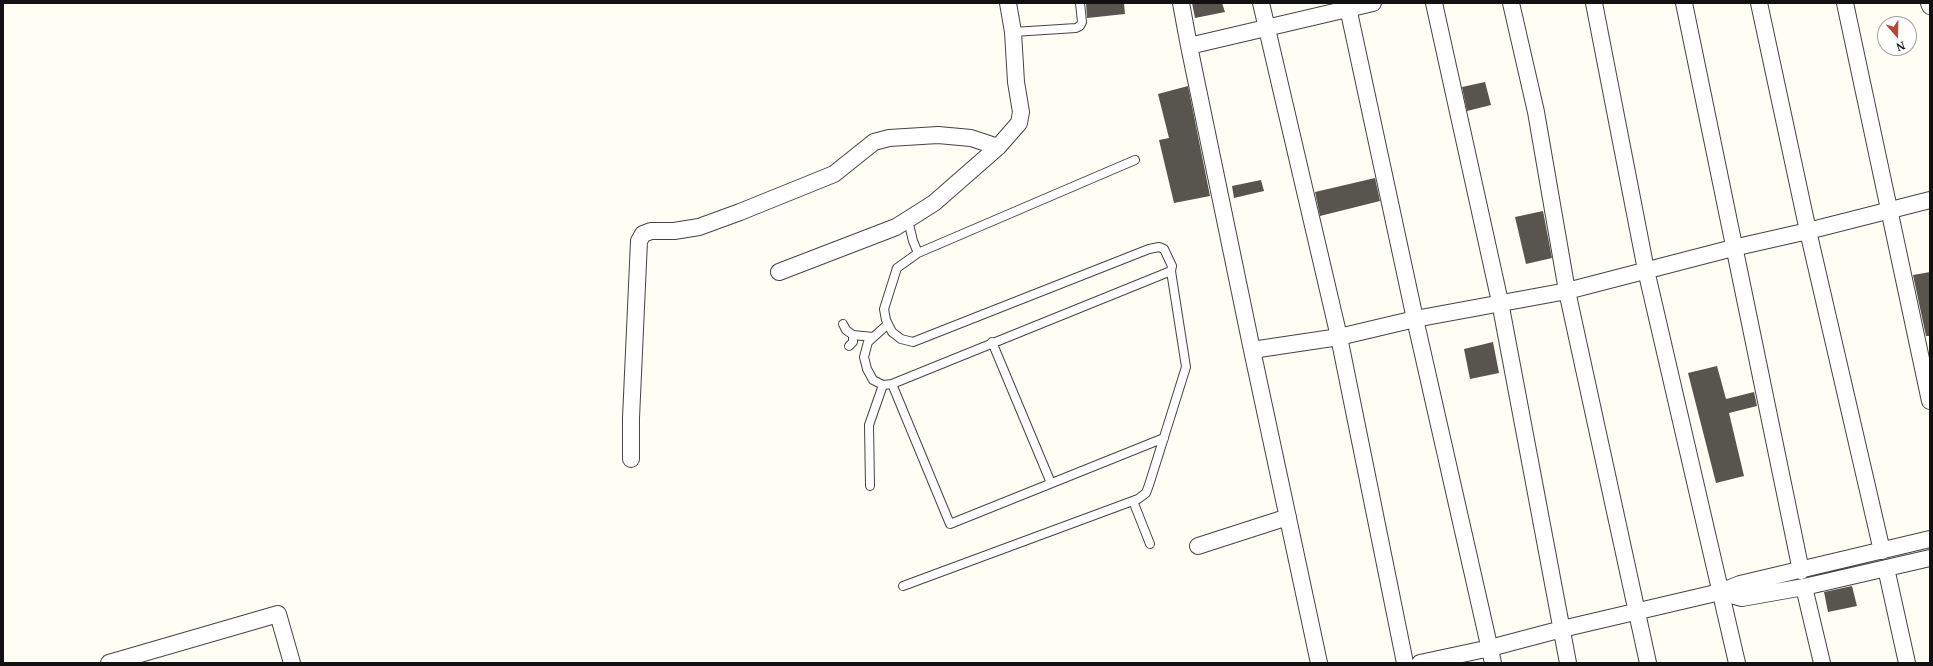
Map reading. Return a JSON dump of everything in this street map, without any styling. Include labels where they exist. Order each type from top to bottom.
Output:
[{"type":"street","points":[[779,272],[896,228],[934,203],[998,146],[1019,123],[1021,112],[1016,82],[1014,32],[1008,3]]},
{"type":"street","points":[[1181,3],[1252,350],[1319,663]]},
{"type":"street","points":[[1260,3],[1339,337],[1406,663]]},
{"type":"street","points":[[1189,46],[1266,28],[1348,6],[1372,3]]},
{"type":"street","points":[[1434,3],[1500,302],[1568,663]]},
{"type":"street","points":[[1511,3],[1536,112],[1567,291],[1648,663]]},
{"type":"street","points":[[1594,3],[1646,270],[1737,663]]},
{"type":"street","points":[[1684,3],[1733,248],[1801,571]]},
{"type":"street","points":[[1759,3],[1808,231],[1882,551]]},
{"type":"street","points":[[1845,3],[1930,401]]},
{"type":"street","points":[[1348,6],[1415,318],[1492,656]]},
{"type":"street","points":[[631,459],[631,418],[639,241],[643,234],[651,231],[674,231],[699,227],[740,212],[834,174],[874,142],[889,138],[938,135],[971,138],[998,146]]},
{"type":"street","points":[[1252,350],[1339,337],[1415,318],[1567,291],[1733,248],[1808,231],[1930,200]]},
{"type":"street","points":[[1198,546],[1288,517]]},
{"type":"street","points":[[1420,663],[1492,656],[1562,629],[1720,592],[1740,584],[1801,571],[1930,539]]},
{"type":"street","points":[[1720,592],[1742,598],[1804,587],[1930,558]]},
{"type":"street","points":[[1886,568],[1907,663]]},
{"type":"street","points":[[1804,587],[1822,663]]},
{"type":"street","points":[[109,663],[278,614],[292,663]]},
{"type":"lane","points":[[1014,32],[1076,28],[1080,26],[1082,22],[1080,3]]},
{"type":"lane","points":[[903,586],[1133,501],[1146,493],[1186,367],[1171,271],[1172,266],[1164,249],[1159,247],[1149,249],[913,342],[901,339],[892,332],[884,309],[887,294],[897,268],[918,252],[1135,160]]},
{"type":"lane","points":[[908,220],[913,241],[918,252]]},
{"type":"lane","points":[[888,324],[868,342],[864,357],[867,369],[873,380],[883,385],[892,384],[992,342],[1171,271]]},
{"type":"lane","points":[[843,324],[853,336],[853,342],[849,346]]},
{"type":"lane","points":[[853,336],[872,338]]},
{"type":"lane","points":[[992,342],[1051,483]]},
{"type":"lane","points":[[892,384],[950,524],[1164,438]]},
{"type":"lane","points":[[870,486],[869,425],[883,385]]},
{"type":"lane","points":[[1133,501],[1150,544]]},
{"type":"building","points":[[1086,3],[1124,3],[1125,14],[1087,18]]},
{"type":"building","points":[[1192,3],[1222,3],[1225,12],[1195,18]]},
{"type":"building","points":[[1485,82],[1491,105],[1467,111],[1462,87]]},
{"type":"building","points":[[1188,86],[1210,196],[1174,203],[1159,140],[1169,138],[1158,94]]},
{"type":"building","points":[[1375,178],[1380,201],[1320,216],[1315,192]]},
{"type":"building","points":[[1261,180],[1264,191],[1234,198],[1232,186]]},
{"type":"building","points":[[1543,211],[1552,258],[1526,264],[1515,217]]},
{"type":"building","points":[[1930,272],[1930,336],[1926,336],[1913,275]]},
{"type":"building","points":[[1493,342],[1499,373],[1470,379],[1464,349]]},
{"type":"building","points":[[1717,366],[1726,399],[1754,392],[1757,406],[1729,413],[1744,476],[1716,483],[1688,373]]},
{"type":"building","points":[[1852,586],[1857,606],[1828,612],[1824,592]]}]
